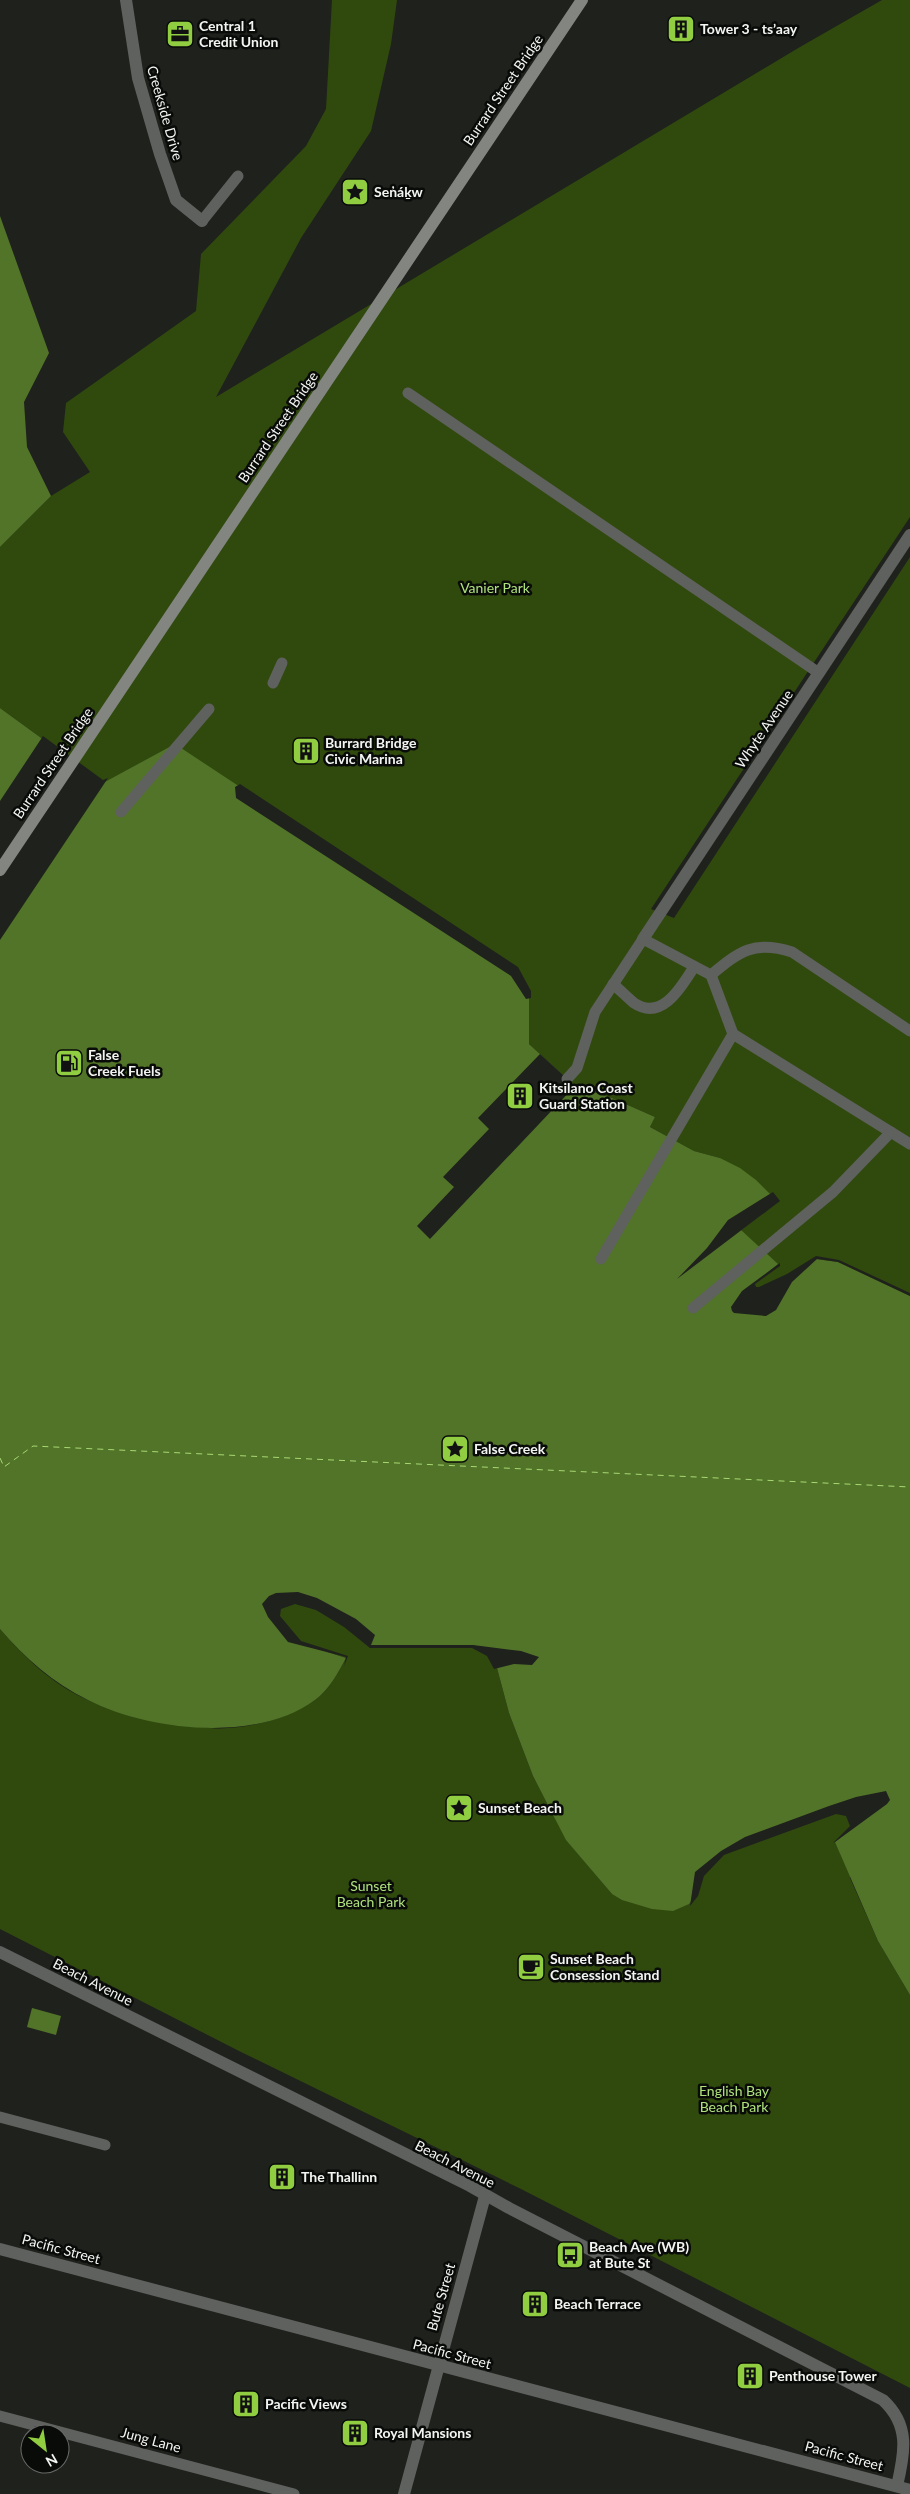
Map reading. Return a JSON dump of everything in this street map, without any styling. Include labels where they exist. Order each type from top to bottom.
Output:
[{"type":"main road","name":"Burrard Street Bridge","points":[[0,870],[582,0]]},
{"type":"street","name":"Creekside Drive","points":[[126,0],[138,78],[163,163],[176,200],[202,221]]},
{"type":"street","name":"Whyte Avenue","points":[[643,940],[910,535]]},
{"type":"street","name":"Beach Avenue","points":[[0,1952],[470,2186],[485,2196],[883,2400],[893,2408],[902,2421],[904,2431],[904,2453],[896,2490]]},
{"type":"street","name":"Bute Street","points":[[404,2494],[485,2196]]},
{"type":"street","name":"Pacific Street","points":[[0,2249],[438,2365],[896,2490]]},
{"type":"street","points":[[896,2490],[910,2490]]},
{"type":"lane","points":[[202,221],[238,176]]},
{"type":"lane","points":[[408,393],[818,673]]},
{"type":"lane","points":[[273,683],[282,663]]},
{"type":"lane","points":[[121,812],[209,709]]},
{"type":"lane","points":[[567,1079],[577,1068],[595,1012],[643,940],[711,976],[733,1034],[910,1144]]},
{"type":"lane","points":[[711,976],[730,959],[752,948],[772,946],[792,952],[910,1031]]},
{"type":"lane","points":[[613,984],[636,1004],[652,1008],[670,1001],[679,992],[694,967]]},
{"type":"lane","points":[[600,1259],[733,1034]]},
{"type":"lane","points":[[693,1308],[833,1192],[891,1132]]},
{"type":"lane","points":[[0,2117],[105,2145]]},
{"type":"lane","name":"Jung Lane","points":[[0,2416],[294,2494]]},
{"type":"green space","name":"Vanier Park","points":[[332,0],[397,0],[391,44],[371,131],[301,238],[216,397],[800,47],[882,0],[910,0],[910,517],[651,909],[674,918],[910,557],[910,1296],[754,1289],[741,1230],[720,1158],[694,1151],[650,1127],[655,1117],[612,1098],[575,1086],[529,1044],[529,992],[103,783],[0,708],[0,547],[51,496],[90,472],[63,432],[66,403],[196,311],[201,254],[306,146],[326,109]]},
{"type":"green space","points":[[295,1602],[473,1645],[488,1654],[497,1668],[509,1713],[533,1776],[567,1840],[612,1894],[702,1875],[723,1853],[836,1812],[844,1813],[852,1821],[850,1878],[878,1941],[910,1995],[910,2388],[521,2189],[241,2052],[0,1929],[0,1629],[19,1650],[51,1678],[63,1687],[88,1700],[109,1707],[147,1714],[188,1725],[230,1728],[276,1719],[304,1707],[325,1691],[346,1658],[300,1643],[278,1617],[279,1608]]},
{"type":"shaded area","points":[[0,216],[49,353],[24,402],[27,447],[51,496],[0,547]]},
{"type":"shaded area","name":"False Creek","points":[[0,708],[103,783],[175,744],[516,969],[529,992],[529,1044],[575,1086],[612,1098],[655,1117],[650,1127],[694,1151],[720,1158],[740,1168],[756,1180],[778,1202],[741,1230],[778,1264],[752,1285],[760,1290],[816,1259],[838,1262],[910,1296],[910,1995],[878,1941],[835,1842],[852,1827],[847,1814],[836,1812],[723,1853],[702,1875],[696,1895],[689,1904],[673,1911],[652,1909],[622,1900],[612,1894],[566,1840],[533,1776],[509,1713],[497,1668],[488,1654],[473,1645],[370,1645],[317,1607],[303,1603],[282,1605],[278,1617],[300,1643],[346,1658],[333,1681],[315,1700],[291,1714],[264,1722],[234,1727],[203,1728],[171,1725],[141,1719],[113,1711],[88,1700],[51,1678],[19,1650],[0,1629]]},
{"type":"shaded area","points":[[32,2008],[61,2016],[56,2035],[27,2027]]},
{"type":"pier","points":[[43,736],[103,780],[108,778],[0,940],[0,801]]},
{"type":"pier","points":[[240,784],[518,967],[531,991],[531,998],[526,999],[511,976],[236,798],[235,787]]},
{"type":"pier","points":[[540,1054],[575,1086],[430,1239],[417,1226],[454,1187],[443,1177],[489,1129],[478,1118]]},
{"type":"pier","points":[[773,1192],[780,1201],[677,1279],[707,1248],[728,1220]]},
{"type":"pier","points":[[816,1256],[839,1260],[910,1293],[910,1296],[838,1262],[817,1259],[792,1282],[776,1310],[766,1316],[734,1313],[732,1311],[731,1307],[742,1291],[780,1263],[780,1266],[755,1284],[756,1287],[787,1274]]},
{"type":"pier","points":[[298,1592],[317,1598],[356,1619],[375,1635],[371,1645],[473,1645],[521,1651],[539,1657],[532,1665],[514,1664],[494,1669],[487,1656],[472,1648],[370,1648],[344,1627],[316,1610],[295,1604],[281,1609],[280,1616],[301,1641],[348,1656],[344,1666],[346,1657],[288,1642],[268,1617],[262,1604],[269,1596],[276,1593]]},
{"type":"pier","points":[[886,1791],[890,1800],[887,1804],[833,1843],[850,1826],[846,1816],[836,1814],[724,1855],[704,1876],[698,1896],[690,1906],[695,1872],[721,1851],[745,1837],[829,1806],[856,1797]]},
{"type":"ferry route","points":[[0,1458],[4,1467],[33,1446],[910,1487]]},
{"type":"place","name":"Tower 3 - ts’aay","points":[[681,29]]},
{"type":"place","name":"Central 1 Credit Union","points":[[180,34]]},
{"type":"place","name":"Sen̓áḵw","points":[[355,192]]},
{"type":"place","name":"Burrard Bridge Civic Marina","points":[[306,751]]},
{"type":"place","name":"False Creek Fuels","points":[[69,1063]]},
{"type":"place","name":"Kitsilano Coast Guard Station","points":[[520,1096]]},
{"type":"place","name":"False Creek","points":[[455,1449]]},
{"type":"place","name":"Sunset Beach","points":[[459,1808]]},
{"type":"place","name":"Sunset Beach Consession Stand","points":[[531,1967]]},
{"type":"place","name":"The Thallinn","points":[[282,2177]]},
{"type":"place","name":"Beach Ave (WB) at Bute St","points":[[570,2255]]},
{"type":"place","name":"Beach Terrace","points":[[535,2304]]},
{"type":"place","name":"Penthouse Tower","points":[[750,2376]]},
{"type":"place","name":"Pacific Views","points":[[246,2404]]},
{"type":"place","name":"Royal Mansions","points":[[355,2433]]},
{"type":"park label","name":"Sunset Beach Park","points":[[371,1894]]},
{"type":"park label","name":"English Bay Beach Park","points":[[734,2100]]}]
